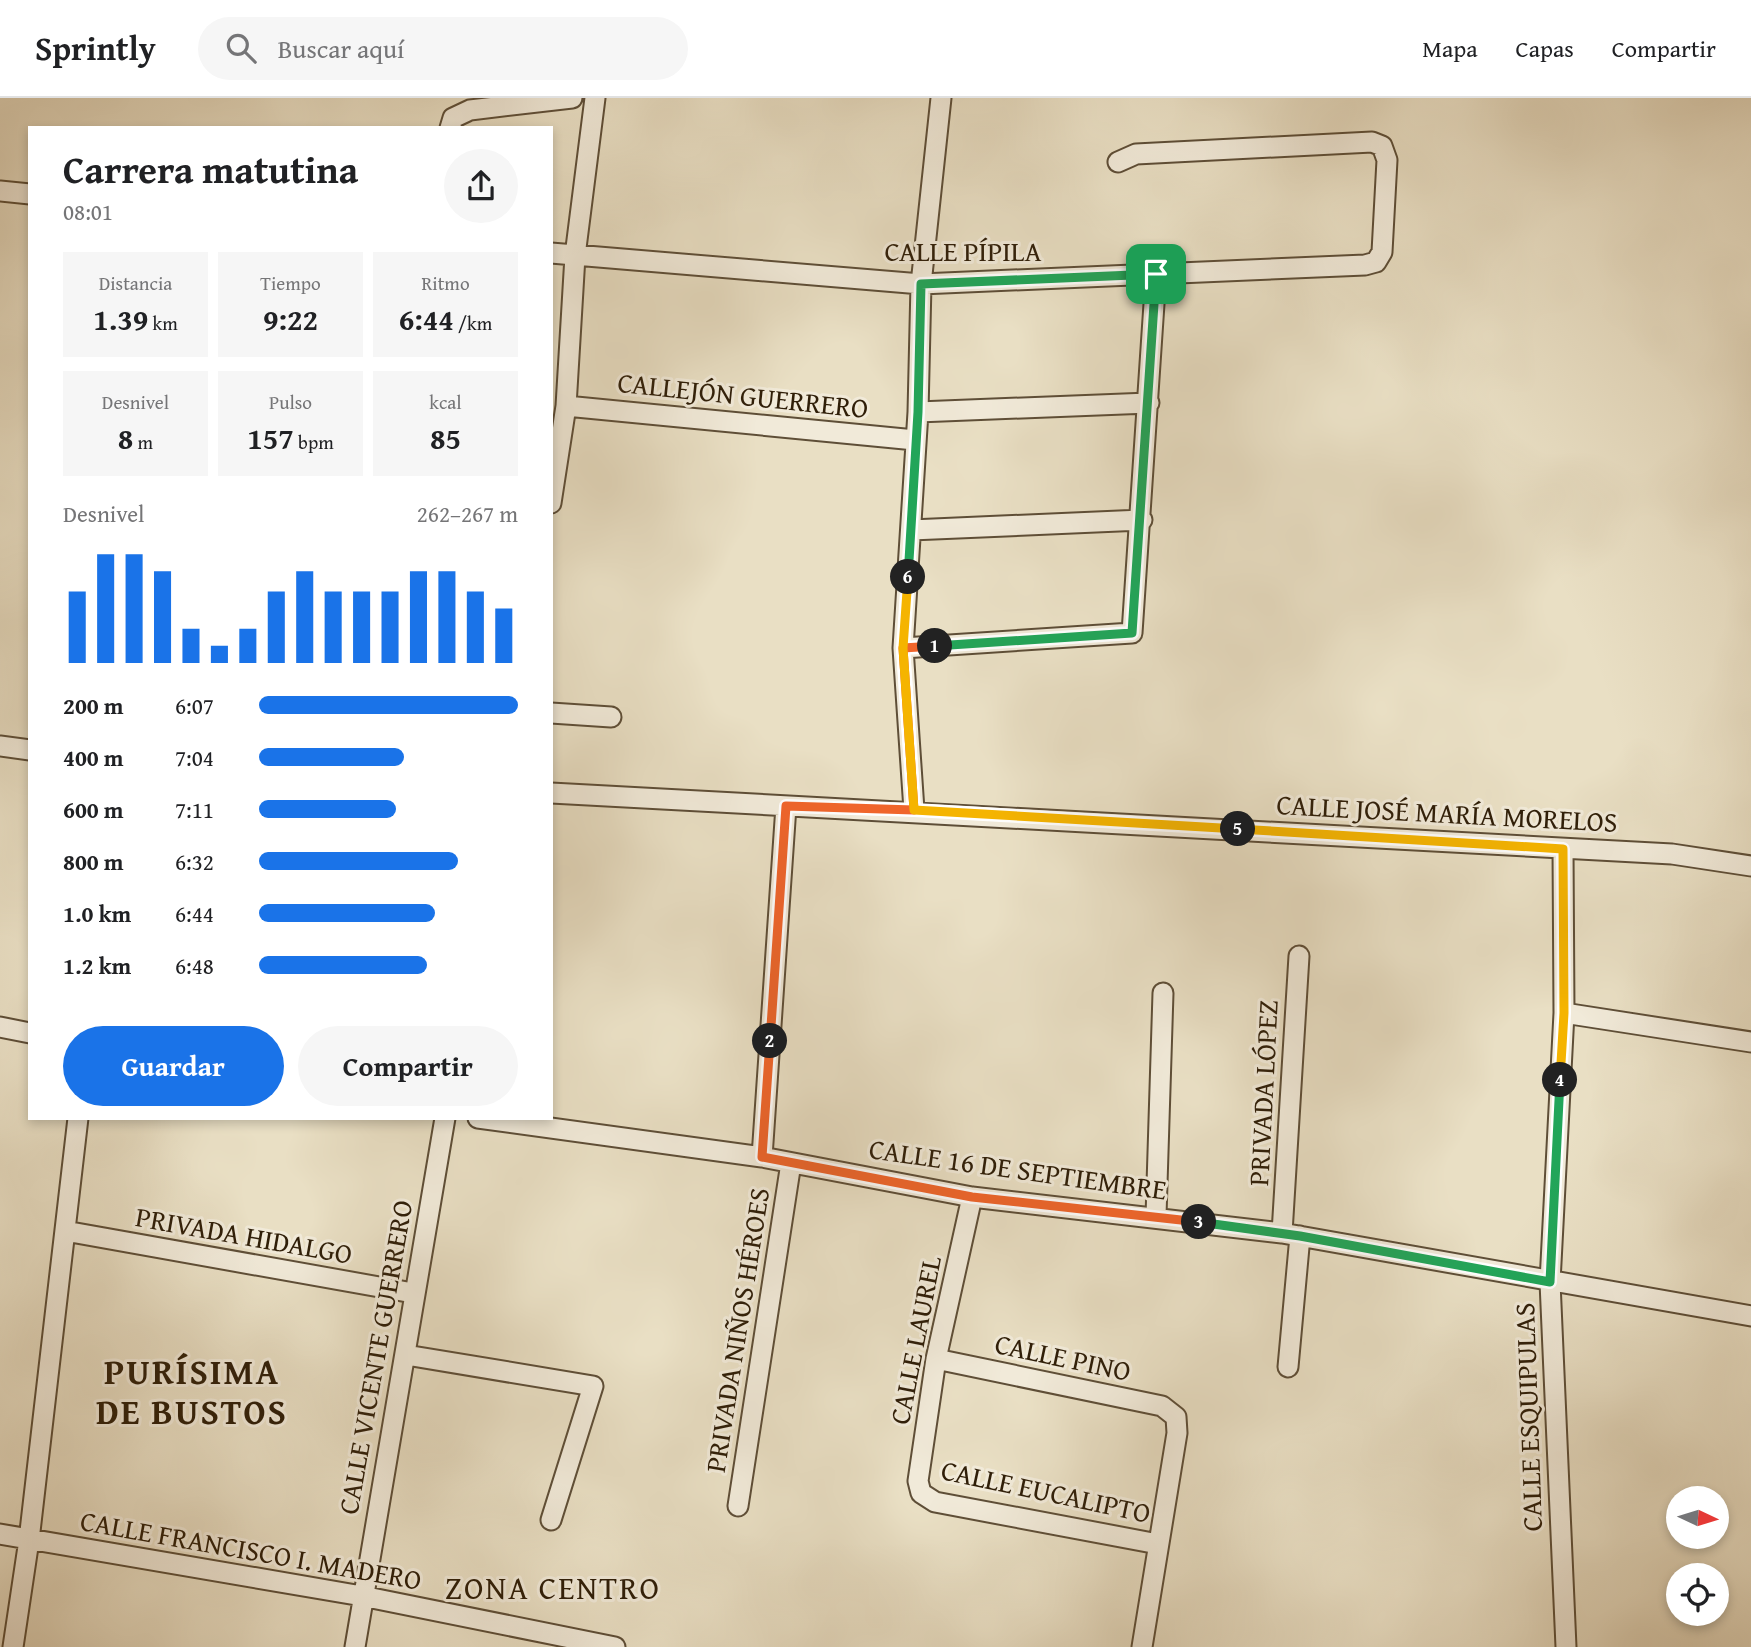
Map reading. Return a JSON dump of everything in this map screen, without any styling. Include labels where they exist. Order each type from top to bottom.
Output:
[{"type":"street","points":[[451,126],[453,118],[470,110],[572,98]]},
{"type":"street","points":[[553,490],[566,406],[575,256],[595,98]]},
{"type":"street","points":[[914,810],[903,648],[918,412],[921,284],[941,98]]},
{"type":"street","name":"CALLE PÍPILA","points":[[553,253],[921,284],[1376,262],[1382,252],[1387,160],[1382,146],[1372,142],[1136,154],[1118,162]]},
{"type":"street","points":[[0,191],[28,194]]},
{"type":"street","points":[[903,648],[1132,633],[1142,520],[1156,274]]},
{"type":"street","points":[[918,412],[1149,403]]},
{"type":"street","name":"CALLEJÓN GUERRERO","points":[[566,406],[915,440]]},
{"type":"street","points":[[911,530],[1142,520]]},
{"type":"street","points":[[553,713],[611,717]]},
{"type":"street","points":[[0,746],[28,750]]},
{"type":"street","name":"CALLE JOSÉ MARÍA MORELOS","points":[[553,793],[914,810],[1672,854],[1751,866]]},
{"type":"street","points":[[762,1157],[786,806]]},
{"type":"street","name":"CALLE ESQUIPULAS","points":[[1563,849],[1564,1013],[1550,1282],[1566,1647]]},
{"type":"street","name":"PRIVADA LÓPEZ","points":[[1288,1367],[1299,956]]},
{"type":"street","points":[[1156,1216],[1163,993]]},
{"type":"street","points":[[1564,1013],[1751,1042]]},
{"type":"street","points":[[0,1027],[28,1032]]},
{"type":"street","points":[[13,1647],[29,1540],[78,1120]]},
{"type":"street","name":"CALLE VICENTE GUERRERO","points":[[355,1647],[406,1355],[413,1293],[445,1120]]},
{"type":"street","name":"CALLE 16 DE SEPTIEMBRE","points":[[493,1120],[762,1157],[972,1197],[1156,1216],[1291,1235],[1751,1316]]},
{"type":"street","name":"PRIVADA NIÑOS HÉROES","points":[[738,1506],[791,1163]]},
{"type":"street","name":"CALLE LAUREL","points":[[921,1493],[918,1481],[936,1359],[972,1197]]},
{"type":"street","name":"PRIVADA HIDALGO","points":[[65,1231],[413,1293]]},
{"type":"street","points":[[406,1355],[593,1386],[551,1520]]},
{"type":"street","name":"CALLE PINO","points":[[936,1359],[1163,1406],[1176,1417],[1177,1433],[1158,1544]]},
{"type":"street","name":"CALLE EUCALIPTO","points":[[921,1493],[935,1502],[1158,1544]]},
{"type":"street","name":"CALLE FRANCISCO I. MADERO","points":[[0,1534],[362,1596],[615,1647]]},
{"type":"street","points":[[1142,1647],[1158,1544]]},
{"type":"district","name":"PURÍSIMA DE BUSTOS","points":[[192,1392]]},
{"type":"district","name":"ZONA CENTRO","points":[[553,1588]]},
{"type":"route","points":[[1156,274],[921,284],[918,412],[903,648],[909,729],[914,810],[1563,849],[1564,1013],[1550,1282],[1282,1233],[1156,1216],[972,1197],[762,1157],[786,806],[914,810],[903,648],[1132,633],[1142,520],[1156,274]]}]
